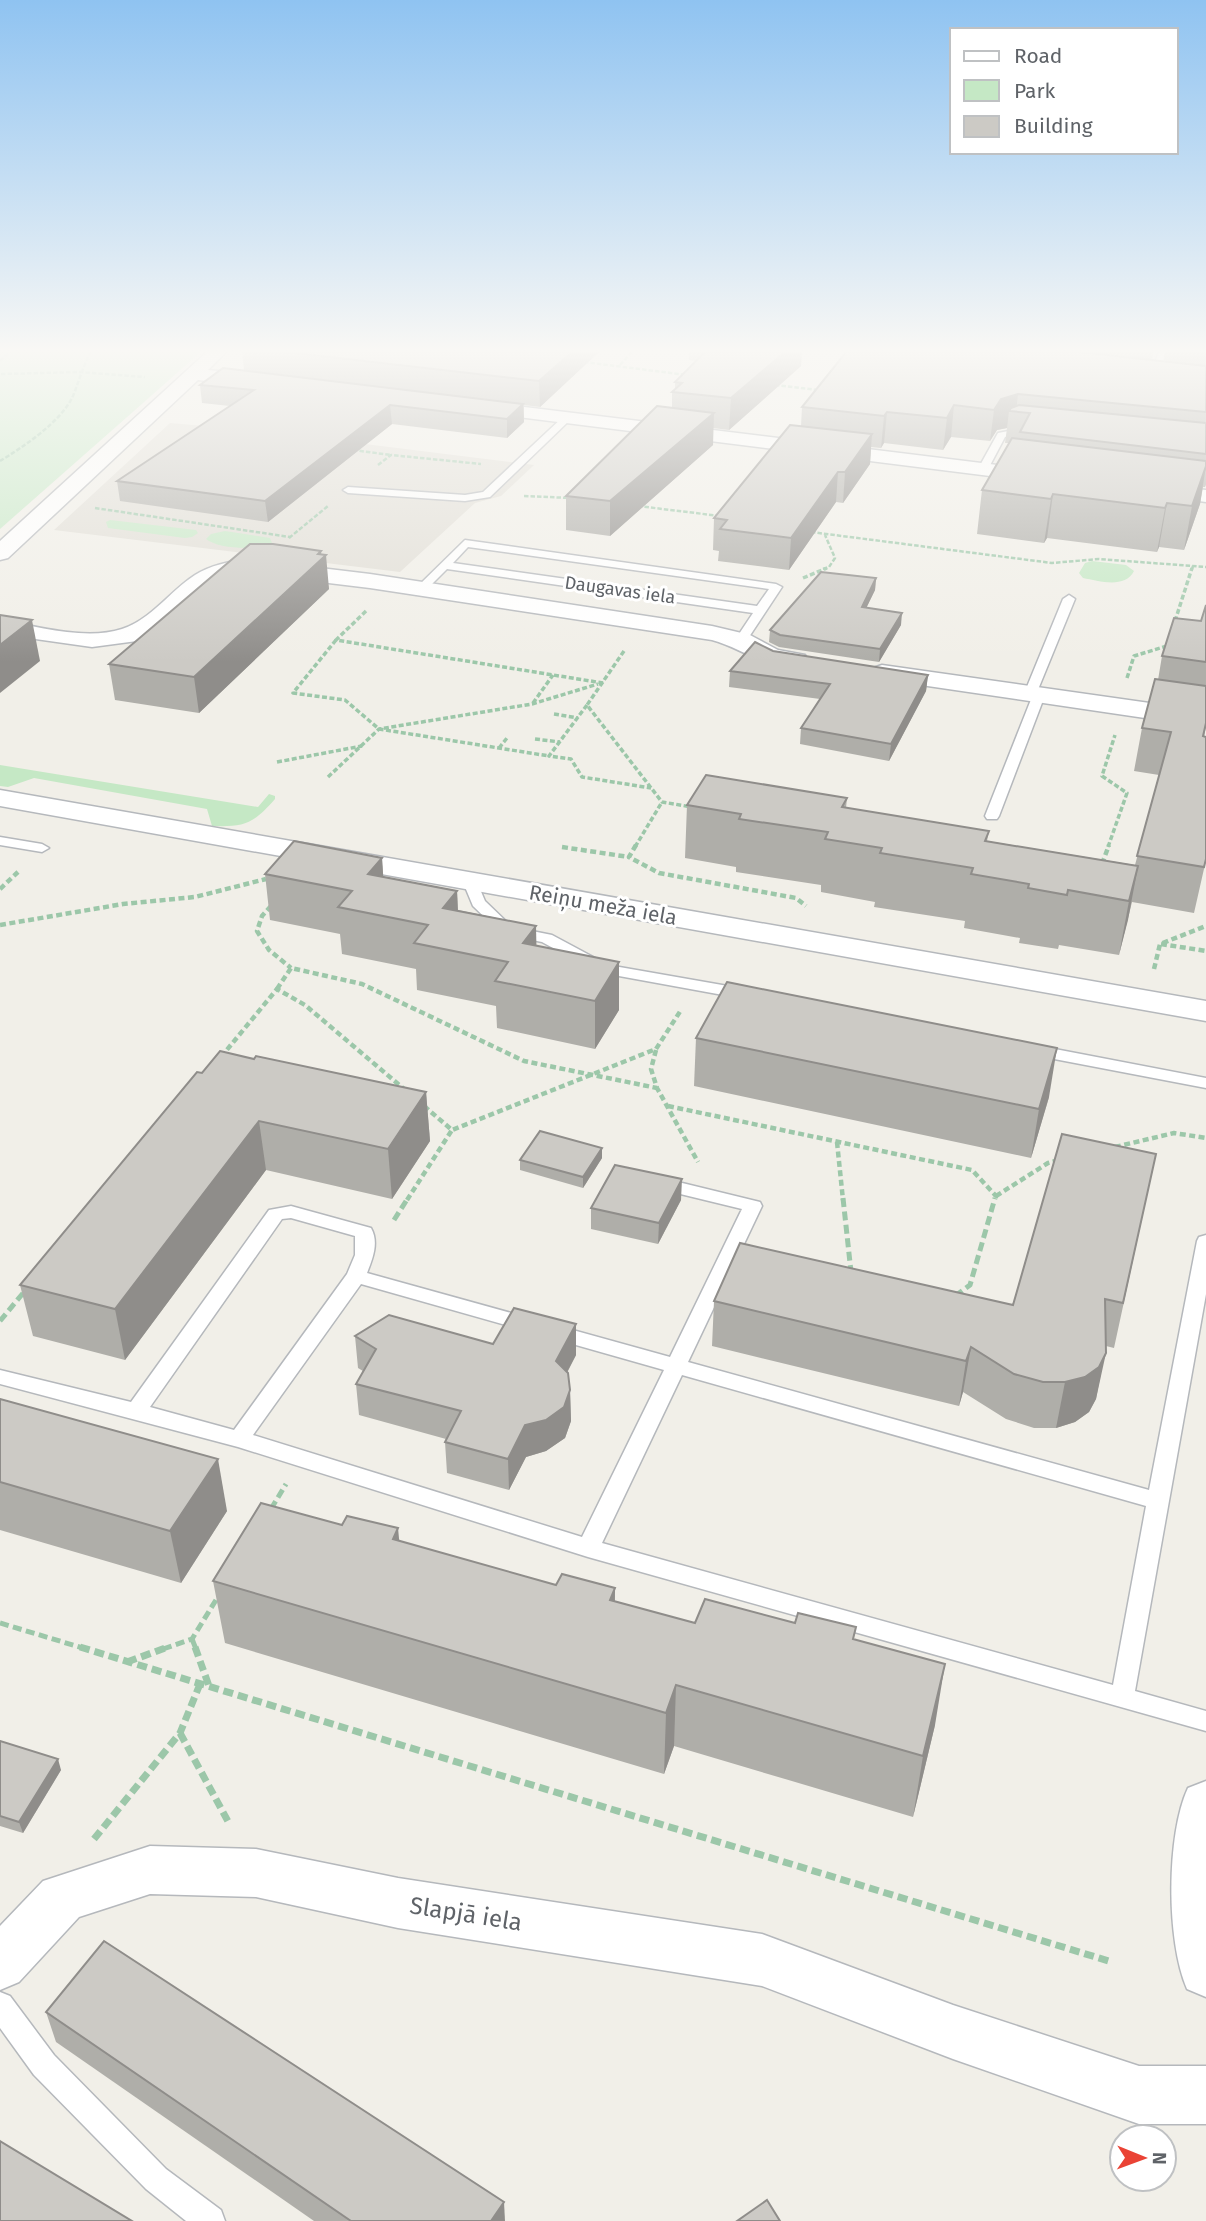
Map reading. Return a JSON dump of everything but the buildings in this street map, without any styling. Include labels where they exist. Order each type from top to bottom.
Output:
[{"type":"street","points":[[0,553],[107,455]]},
{"type":"street","points":[[872,455],[1062,478]]},
{"type":"street","points":[[1140,488],[1206,496]]},
{"type":"street","points":[[0,627],[98,640],[119,636],[142,630],[206,577],[229,567],[277,568],[712,633],[741,640],[772,657],[827,664]]},
{"type":"street","points":[[854,668],[1034,694],[1117,719],[1206,719]]},
{"type":"street","name":"Reiņu meža iela","points":[[0,799],[1206,1010]]},
{"type":"street","points":[[1206,1804],[1197,1885],[1198,1922],[1206,1971]]},
{"type":"street","name":"Slapjā iela","points":[[0,1964],[62,1898],[150,1870],[256,1873],[398,1903],[762,1960],[953,2032],[1139,2095],[1206,2095]]},
{"type":"lane","points":[[348,490],[465,498],[486,495],[528,455]]},
{"type":"lane","points":[[983,468],[990,455]]},
{"type":"lane","points":[[410,587],[446,565],[465,543],[776,587],[741,640]]},
{"type":"lane","name":"Daugavas iela","points":[[446,565],[760,610]]},
{"type":"lane","points":[[992,816],[1069,599]]},
{"type":"lane","points":[[0,841],[42,848]]},
{"type":"lane","points":[[470,882],[478,902],[508,931],[546,938],[603,969],[764,998]]},
{"type":"lane","points":[[1018,1047],[1206,1083]]},
{"type":"lane","points":[[589,1548],[753,1206],[674,1187]]},
{"type":"lane","points":[[136,1411],[276,1214],[291,1212],[364,1232],[365,1255],[356,1276],[239,1439]]},
{"type":"lane","points":[[1122,1699],[1206,1241]]},
{"type":"lane","points":[[356,1276],[1158,1501]]},
{"type":"lane","points":[[0,1377],[239,1439],[589,1548],[1206,1721]]},
{"type":"lane","points":[[0,2005],[44,2065],[156,2179],[210,2221]]},
{"type":"path","points":[[516,494],[533,499],[558,496],[571,498]]},
{"type":"path","points":[[100,500],[89,508],[290,537]]},
{"type":"path","points":[[625,505],[720,516]]},
{"type":"path","points":[[804,531],[1052,563],[1099,559],[1137,564],[1206,567]]},
{"type":"path","points":[[776,587],[829,567],[835,558],[825,534]]},
{"type":"path","points":[[1174,625],[1193,566]]},
{"type":"path","points":[[410,587],[382,596],[336,640],[293,693],[345,700],[379,729],[570,759],[582,777],[650,788]]},
{"type":"path","points":[[1101,865],[1127,793],[1102,776],[1134,656],[1166,648],[1170,636]]},
{"type":"path","points":[[336,640],[603,683]]},
{"type":"path","points":[[549,756],[561,743],[626,648]]},
{"type":"path","points":[[532,704],[553,675]]},
{"type":"path","points":[[328,778],[379,729],[532,704],[603,683]]},
{"type":"path","points":[[587,705],[662,802],[703,809]]},
{"type":"path","points":[[554,714],[578,718]]},
{"type":"path","points":[[498,748],[507,738]]},
{"type":"path","points":[[535,739],[561,743]]},
{"type":"path","points":[[277,762],[363,745]]},
{"type":"path","points":[[562,847],[629,857]]},
{"type":"path","points":[[0,925],[123,904],[195,897],[267,879]]},
{"type":"path","points":[[280,897],[262,916],[257,931],[269,950],[291,968],[362,984],[524,1061],[657,1088]]},
{"type":"path","points":[[1160,944],[1206,926]]},
{"type":"path","points":[[1145,1000],[1160,944]]},
{"type":"path","points":[[1160,944],[1206,951]]},
{"type":"path","points":[[216,1062],[277,989],[291,968]]},
{"type":"path","points":[[696,985],[656,1049],[651,1069],[657,1088],[717,1197]]},
{"type":"path","points":[[277,989],[305,1005],[410,1094]]},
{"type":"path","points":[[364,1232],[393,1221],[452,1130],[656,1049]]},
{"type":"path","points":[[421,1103],[452,1130]]},
{"type":"path","points":[[668,1106],[972,1170],[996,1195]]},
{"type":"path","points":[[1114,1147],[1174,1133],[1206,1138]]},
{"type":"path","points":[[837,1142],[852,1278],[839,1274]]},
{"type":"path","points":[[947,1302],[970,1285],[996,1195],[1048,1163],[1062,1159]]},
{"type":"path","points":[[0,1321],[26,1290]]},
{"type":"path","points":[[267,1516],[301,1459]]},
{"type":"path","points":[[127,1662],[192,1639],[226,1583]]},
{"type":"path","points":[[0,1623],[1112,1962]]},
{"type":"path","points":[[192,1639],[209,1686]]},
{"type":"path","points":[[62,1898],[98,1832],[180,1733],[200,1684]]},
{"type":"path","points":[[180,1733],[256,1873]]},
{"type":"shaded area","points":[[136,455],[450,455],[534,465],[501,496],[475,503],[400,572],[54,530]]},
{"type":"green space","points":[[0,455],[84,455],[0,529]]},
{"type":"green space","points":[[110,520],[196,530],[198,533],[185,538],[108,528],[106,522]]},
{"type":"green space","points":[[225,531],[270,538],[272,543],[239,548],[220,545],[206,539],[211,534]]},
{"type":"green space","points":[[1092,561],[1126,565],[1134,571],[1130,577],[1118,582],[1083,578],[1079,573],[1085,563]]},
{"type":"green space","points":[[0,765],[258,807],[269,794],[275,796],[275,799],[261,814],[248,822],[233,826],[212,826],[207,809],[34,778],[8,787],[0,786]]}]
